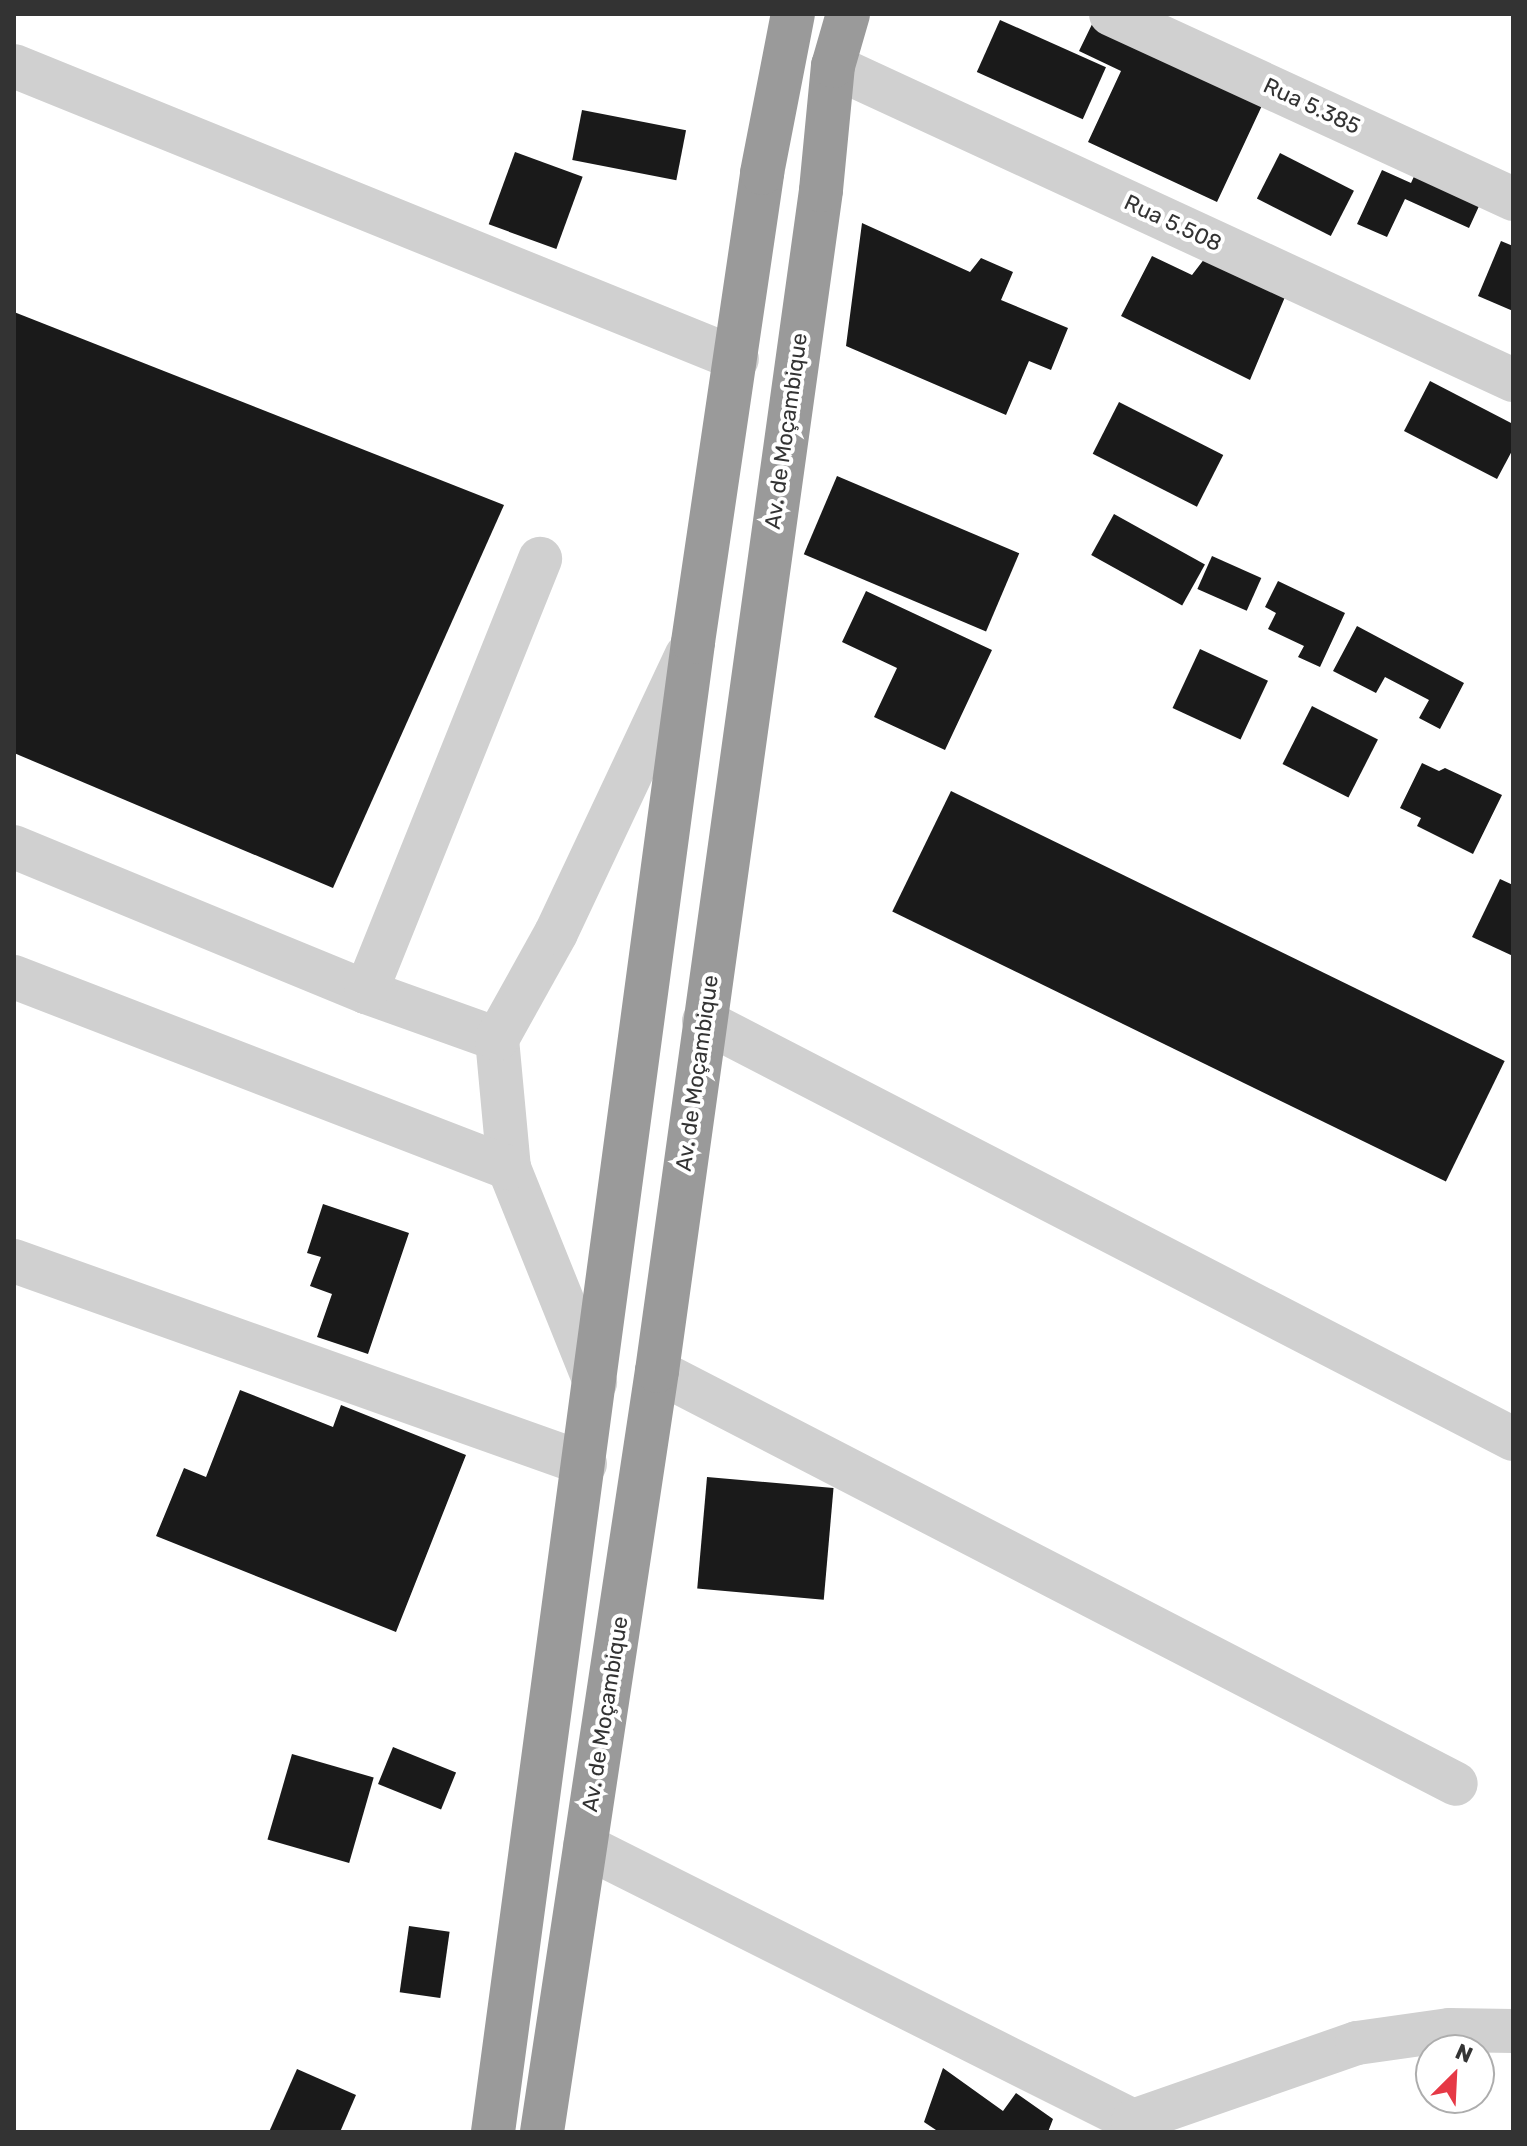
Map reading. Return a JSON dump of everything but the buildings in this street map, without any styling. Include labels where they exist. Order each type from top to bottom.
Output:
[{"type":"highway","points":[[493,2132],[693,642],[762,173],[793,14]]},
{"type":"highway","name":"Av. de Moçambique","points":[[542,2132],[657,1371],[821,190],[833,66],[848,14]]},
{"type":"street","name":"Rua 5.385","points":[[1111,14],[1513,199]]},
{"type":"street","points":[[14,66],[737,359]]},
{"type":"street","name":"Rua 5.508","points":[[833,66],[1513,380]]},
{"type":"street","points":[[366,992],[540,559]]},
{"type":"street","points":[[595,1382],[509,1168],[497,1039],[556,933],[693,642]]},
{"type":"street","points":[[14,847],[366,992],[497,1039]]},
{"type":"street","points":[[14,977],[509,1168]]},
{"type":"street","points":[[704,1021],[1513,1439]]},
{"type":"street","points":[[14,1261],[585,1464]]},
{"type":"street","points":[[657,1371],[1456,1784]]},
{"type":"street","points":[[585,1846],[1133,2127],[1357,2043],[1449,2030],[1513,2031]]}]
